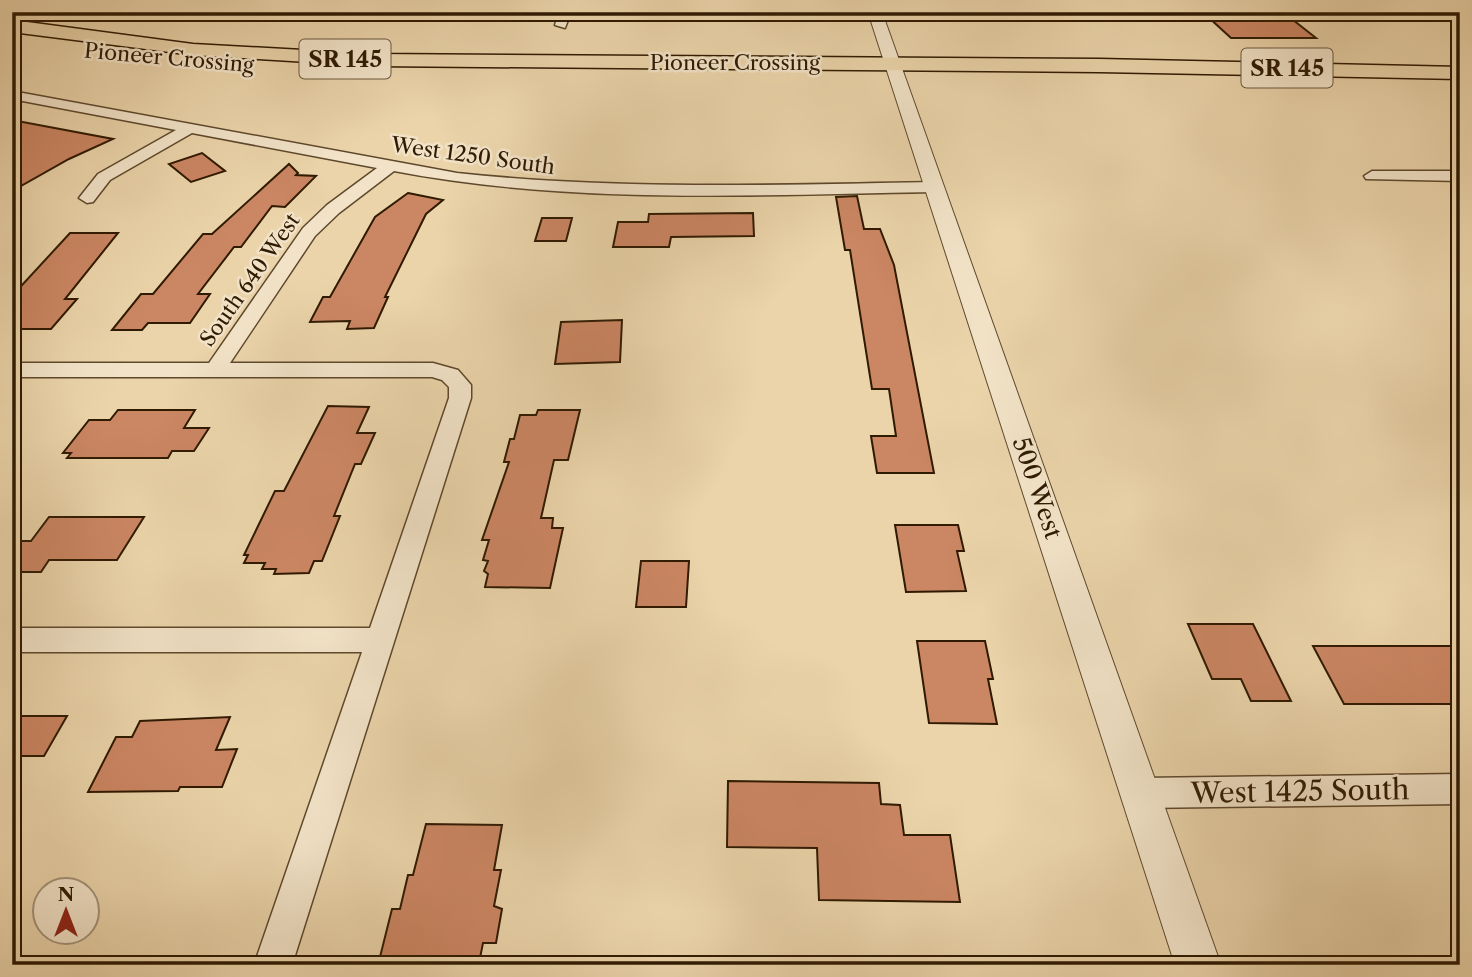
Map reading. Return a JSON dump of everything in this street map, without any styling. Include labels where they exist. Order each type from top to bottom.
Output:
[{"type":"highway","name":"Pioneer Crossing","points":[[12,26],[151,46],[332,59],[895,68],[1460,84]]},
{"type":"highway","name":"Pioneer Crossing","points":[[12,39],[134,56],[320,70],[472,74],[1128,64],[1460,73]]},
{"type":"street","name":"500 West","points":[[875,12],[1198,965]]},
{"type":"street","name":"West 1250 South","points":[[13,95],[390,166],[527,187],[601,191],[935,187]]},
{"type":"street","points":[[87,198],[104,177],[190,128]]},
{"type":"street","name":"South 640 West","points":[[215,370],[304,238],[333,209],[390,166]]},
{"type":"street","points":[[1372,176],[1460,176]]},
{"type":"street","points":[[12,370],[433,370],[450,375],[460,385],[460,398],[273,965]]},
{"type":"street","points":[[12,640],[381,640]]},
{"type":"street","name":"West 1425 South","points":[[1141,793],[1460,789]]},
{"type":"building","points":[[1207,16],[1288,16],[1316,38],[1231,38]]},
{"type":"building","points":[[12,120],[113,139],[69,159],[12,191]]},
{"type":"building","points":[[202,153],[225,171],[191,182],[169,164]]},
{"type":"building","points":[[289,164],[298,173],[296,175],[316,176],[285,207],[272,206],[241,247],[234,247],[198,294],[210,294],[190,323],[148,323],[142,330],[112,330],[141,294],[153,294],[203,234],[212,234]]},
{"type":"building","points":[[408,193],[443,200],[426,214],[385,297],[388,297],[374,328],[347,329],[350,321],[310,322],[323,297],[330,297],[375,217]]},
{"type":"building","points":[[857,196],[864,229],[880,229],[894,265],[934,473],[877,473],[871,436],[896,436],[889,389],[872,389],[850,250],[845,250],[836,197]]},
{"type":"building","points":[[753,213],[754,236],[671,237],[669,247],[613,247],[618,222],[648,222],[649,214]]},
{"type":"building","points":[[542,218],[572,218],[566,241],[535,241]]},
{"type":"building","points":[[70,233],[118,233],[65,299],[77,299],[51,329],[12,329],[12,296]]},
{"type":"building","points":[[622,320],[620,362],[555,364],[561,322]]},
{"type":"building","points":[[328,406],[369,407],[357,433],[375,433],[361,464],[355,464],[334,516],[340,516],[322,561],[314,561],[309,573],[274,574],[276,569],[262,569],[265,563],[244,563],[248,555],[244,555],[275,491],[284,491]]},
{"type":"building","points":[[118,410],[195,410],[184,428],[209,428],[194,451],[172,451],[168,458],[67,458],[71,453],[63,453],[89,420],[110,420]]},
{"type":"building","points":[[538,410],[580,410],[568,460],[554,460],[541,518],[553,518],[552,528],[563,528],[550,588],[485,587],[488,574],[484,571],[488,561],[483,560],[489,540],[482,540],[509,462],[504,462],[510,439],[514,439],[520,415],[536,415]]},
{"type":"building","points":[[49,517],[144,517],[117,560],[49,560],[41,572],[12,572],[12,541],[31,541]]},
{"type":"building","points":[[895,525],[958,525],[964,551],[957,551],[966,591],[906,592]]},
{"type":"building","points":[[641,561],[689,561],[686,607],[636,607]]},
{"type":"building","points":[[1188,624],[1253,624],[1291,701],[1251,701],[1241,679],[1212,679]]},
{"type":"building","points":[[917,641],[985,641],[993,679],[988,679],[997,724],[929,723]]},
{"type":"building","points":[[1313,646],[1460,646],[1460,704],[1344,704]]},
{"type":"building","points":[[12,716],[67,716],[44,756],[12,756]]},
{"type":"building","points":[[230,717],[216,750],[237,749],[222,787],[180,787],[178,791],[88,792],[116,737],[132,737],[140,721]]},
{"type":"building","points":[[728,781],[879,783],[881,804],[900,805],[904,835],[950,835],[960,902],[819,900],[817,848],[727,847]]},
{"type":"building","points":[[426,824],[502,825],[494,870],[501,870],[494,906],[502,909],[496,943],[483,943],[480,958],[445,958],[443,965],[378,965],[392,909],[400,909],[408,875],[413,875]]}]
